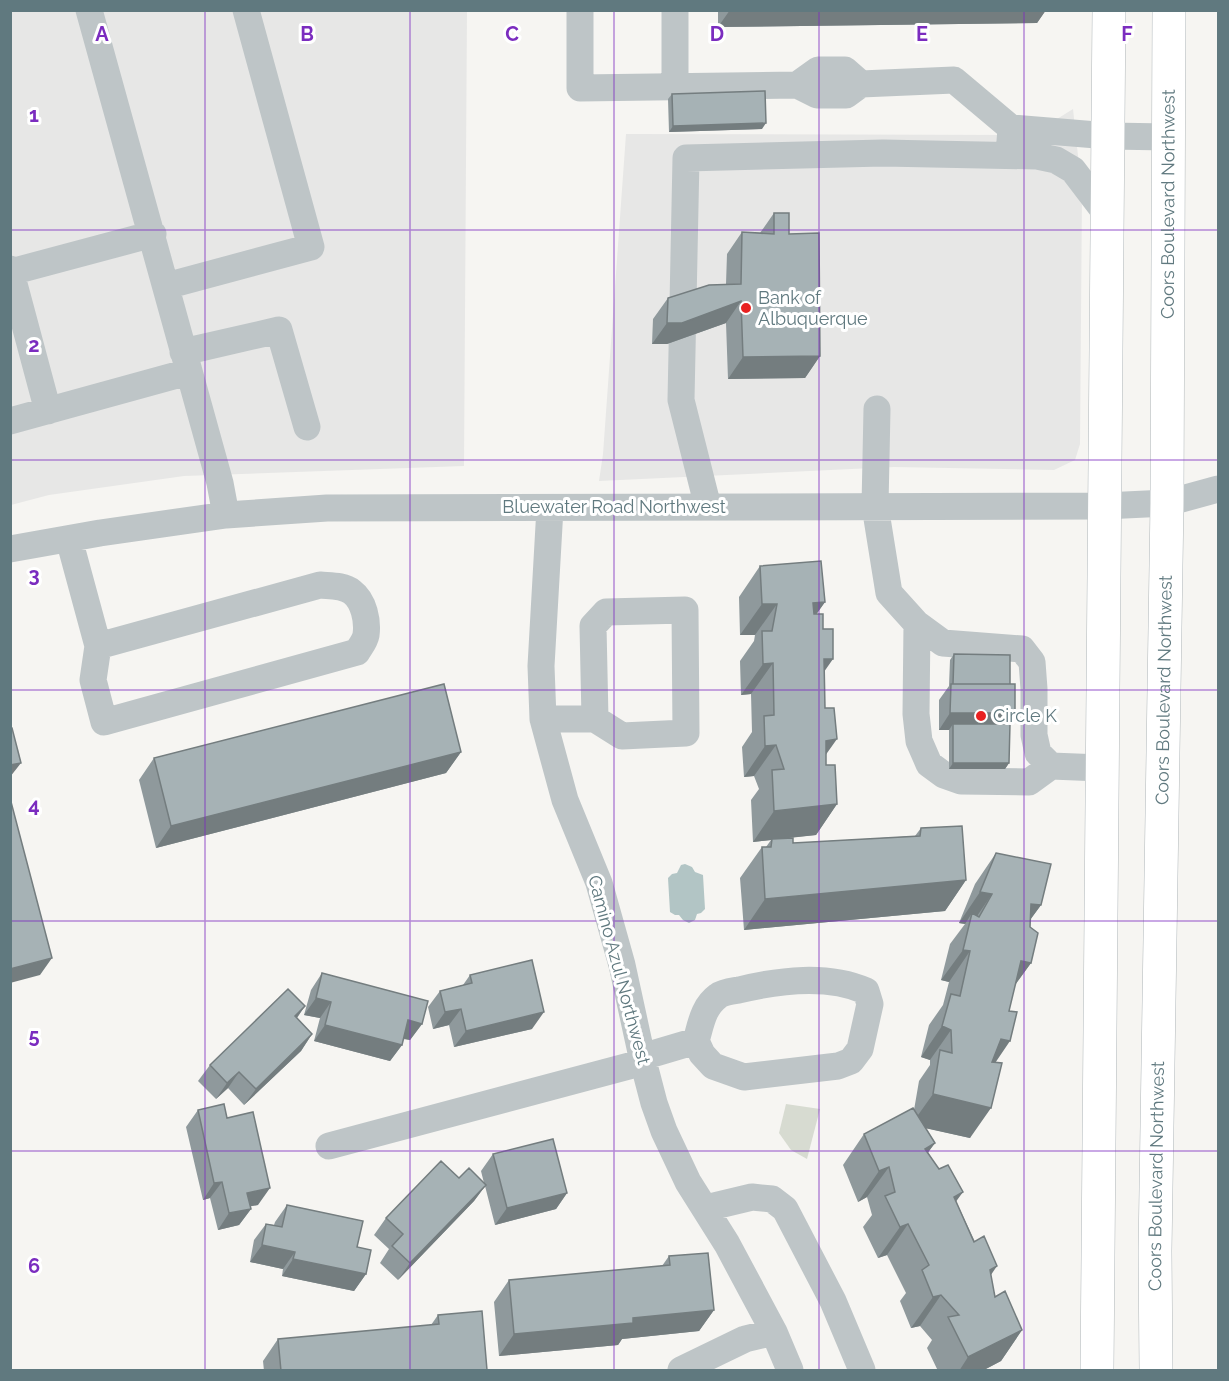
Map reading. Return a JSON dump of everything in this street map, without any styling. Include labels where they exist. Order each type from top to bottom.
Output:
[{"type":"main road","points":[[1097,1371],[1108,10]]},
{"type":"main road","name":"Coors Boulevard Northwest","points":[[1156,1371],[1155,1251],[1167,503],[1169,10]]},
{"type":"street","points":[[89,10],[153,234],[220,483],[226,515]]},
{"type":"street","points":[[166,286],[311,247],[246,10]]},
{"type":"street","points":[[580,10],[580,88],[796,85],[818,96],[846,95],[861,84],[954,80],[1011,128],[1108,136],[1168,137]]},
{"type":"street","points":[[675,10],[675,87]]},
{"type":"street","points":[[1009,155],[1011,128]]},
{"type":"street","points":[[708,507],[681,400],[686,158],[883,153],[1037,156],[1056,160],[1073,170],[1107,216]]},
{"type":"street","points":[[48,411],[11,271],[153,234]]},
{"type":"street","points":[[10,421],[48,411],[279,330],[307,427]]},
{"type":"street","points":[[877,408],[875,506],[889,593],[917,624],[943,643],[1022,649],[1032,662],[1034,735],[1038,753],[1051,766]]},
{"type":"street","name":"Bluewater Road Northwest","points":[[10,549],[226,515],[327,508],[1104,506],[1167,503],[1218,489]]},
{"type":"street","name":"Camino Azul Northwest","points":[[550,508],[541,666],[543,719],[565,800],[598,883],[621,965],[654,1103],[664,1131],[688,1182],[706,1208],[774,1332],[790,1371]]},
{"type":"street","points":[[69,539],[98,646],[93,680],[104,722],[357,652],[366,638],[366,621],[360,600],[351,591],[336,586],[320,585],[98,646]]},
{"type":"street","points":[[543,719],[595,718],[621,736],[686,733],[685,610],[606,612],[593,626],[595,718]]},
{"type":"street","points":[[917,624],[916,714],[919,741],[929,764],[944,775],[962,781],[1029,782],[1051,766],[1101,768]]},
{"type":"street","points":[[814,980],[849,984],[866,991],[870,1004],[860,1049],[851,1061],[838,1066],[744,1077],[713,1066],[702,1054],[696,1041],[706,1009],[719,995],[769,982],[814,980]]},
{"type":"street","points":[[329,1146],[643,1060],[696,1041]]},
{"type":"street","points":[[706,1208],[752,1197],[772,1199],[785,1209],[833,1300],[862,1371]]},
{"type":"street","points":[[681,1371],[745,1339],[774,1332]]},
{"type":"shaded area","points":[[11,11],[467,11],[464,466],[184,476],[49,495],[11,505]]},
{"type":"shaded area","points":[[1073,109],[1082,193],[1080,444],[1075,460],[1054,470],[894,467],[599,481],[603,454],[626,134],[1014,135],[1049,124]]},
{"type":"shaded area","points":[[685,864],[703,875],[705,909],[689,923],[679,915],[670,912],[668,878],[677,873],[681,865]]},
{"type":"shaded area","points":[[786,1104],[820,1109],[807,1159],[791,1150],[779,1133]]},
{"type":"building","points":[[765,91],[766,123],[673,126],[672,94]]},
{"type":"building","name":"Bank of Albuquerque","points":[[774,213],[789,213],[789,234],[819,233],[820,356],[743,357],[741,301],[682,323],[667,323],[668,298],[709,285],[741,284],[742,232],[774,234]]},
{"type":"building","points":[[821,561],[825,602],[813,603],[814,614],[823,614],[823,629],[833,629],[833,659],[824,659],[825,708],[834,708],[837,739],[826,741],[826,765],[835,765],[837,804],[774,811],[772,770],[784,769],[776,745],[765,746],[764,716],[774,715],[773,663],[763,664],[762,631],[772,631],[777,604],[762,604],[760,566]]},
{"type":"building","points":[[954,654],[1010,655],[1010,684],[953,684]]},
{"type":"building","points":[[444,684],[461,752],[171,826],[154,758]]},
{"type":"building","points":[[951,684],[1015,684],[1015,713],[950,713]]},
{"type":"building","points":[[953,724],[1010,724],[1009,763],[953,763]]},
{"type":"building","points":[[10,728],[12,728],[21,763],[10,765]]},
{"type":"building","points":[[10,798],[52,958],[10,969]]},
{"type":"building","points":[[962,826],[966,880],[765,899],[762,847],[771,847],[772,839],[793,838],[793,843],[920,836],[921,828]]},
{"type":"building","points":[[996,853],[1051,864],[1041,905],[1031,904],[1030,927],[1038,933],[1031,963],[1021,961],[1009,1011],[1017,1012],[1010,1041],[1001,1039],[992,1062],[1002,1063],[991,1108],[933,1094],[940,1050],[952,1053],[951,1030],[942,1026],[951,994],[960,996],[970,951],[963,950],[972,913],[979,917],[992,894],[980,892]]},
{"type":"building","points":[[532,960],[544,1012],[466,1031],[461,1009],[445,1012],[440,991],[472,983],[470,975]]},
{"type":"building","points":[[322,973],[428,1001],[422,1024],[408,1020],[402,1045],[325,1025],[331,1002],[316,998]]},
{"type":"building","points":[[288,989],[305,1006],[295,1016],[312,1034],[256,1089],[239,1072],[227,1083],[210,1065]]},
{"type":"building","points":[[224,1104],[227,1118],[253,1112],[270,1188],[247,1193],[251,1209],[229,1213],[222,1182],[214,1183],[198,1110]]},
{"type":"building","points":[[913,1108],[935,1143],[925,1149],[939,1169],[948,1165],[963,1192],[954,1197],[974,1242],[984,1236],[997,1266],[990,1270],[995,1297],[1005,1291],[1022,1330],[968,1357],[948,1317],[959,1315],[941,1295],[933,1297],[922,1270],[929,1265],[908,1224],[900,1227],[885,1196],[895,1192],[889,1167],[879,1171],[864,1134]]},
{"type":"building","points":[[553,1139],[567,1193],[507,1208],[493,1154]]},
{"type":"building","points":[[441,1161],[459,1178],[469,1168],[486,1185],[410,1263],[392,1246],[403,1234],[386,1218]]},
{"type":"building","points":[[287,1205],[363,1221],[357,1247],[371,1250],[366,1274],[293,1259],[295,1252],[262,1245],[266,1224],[282,1227]]},
{"type":"building","points":[[708,1253],[714,1310],[633,1318],[633,1323],[514,1334],[509,1280],[670,1265],[669,1256]]},
{"type":"building","points":[[482,1311],[487,1370],[281,1371],[278,1339],[439,1324],[438,1315]]},
{"type":"place","name":"Bank of Albuquerque","points":[[746,308]]},
{"type":"place","name":"Circle K","points":[[981,716]]}]
